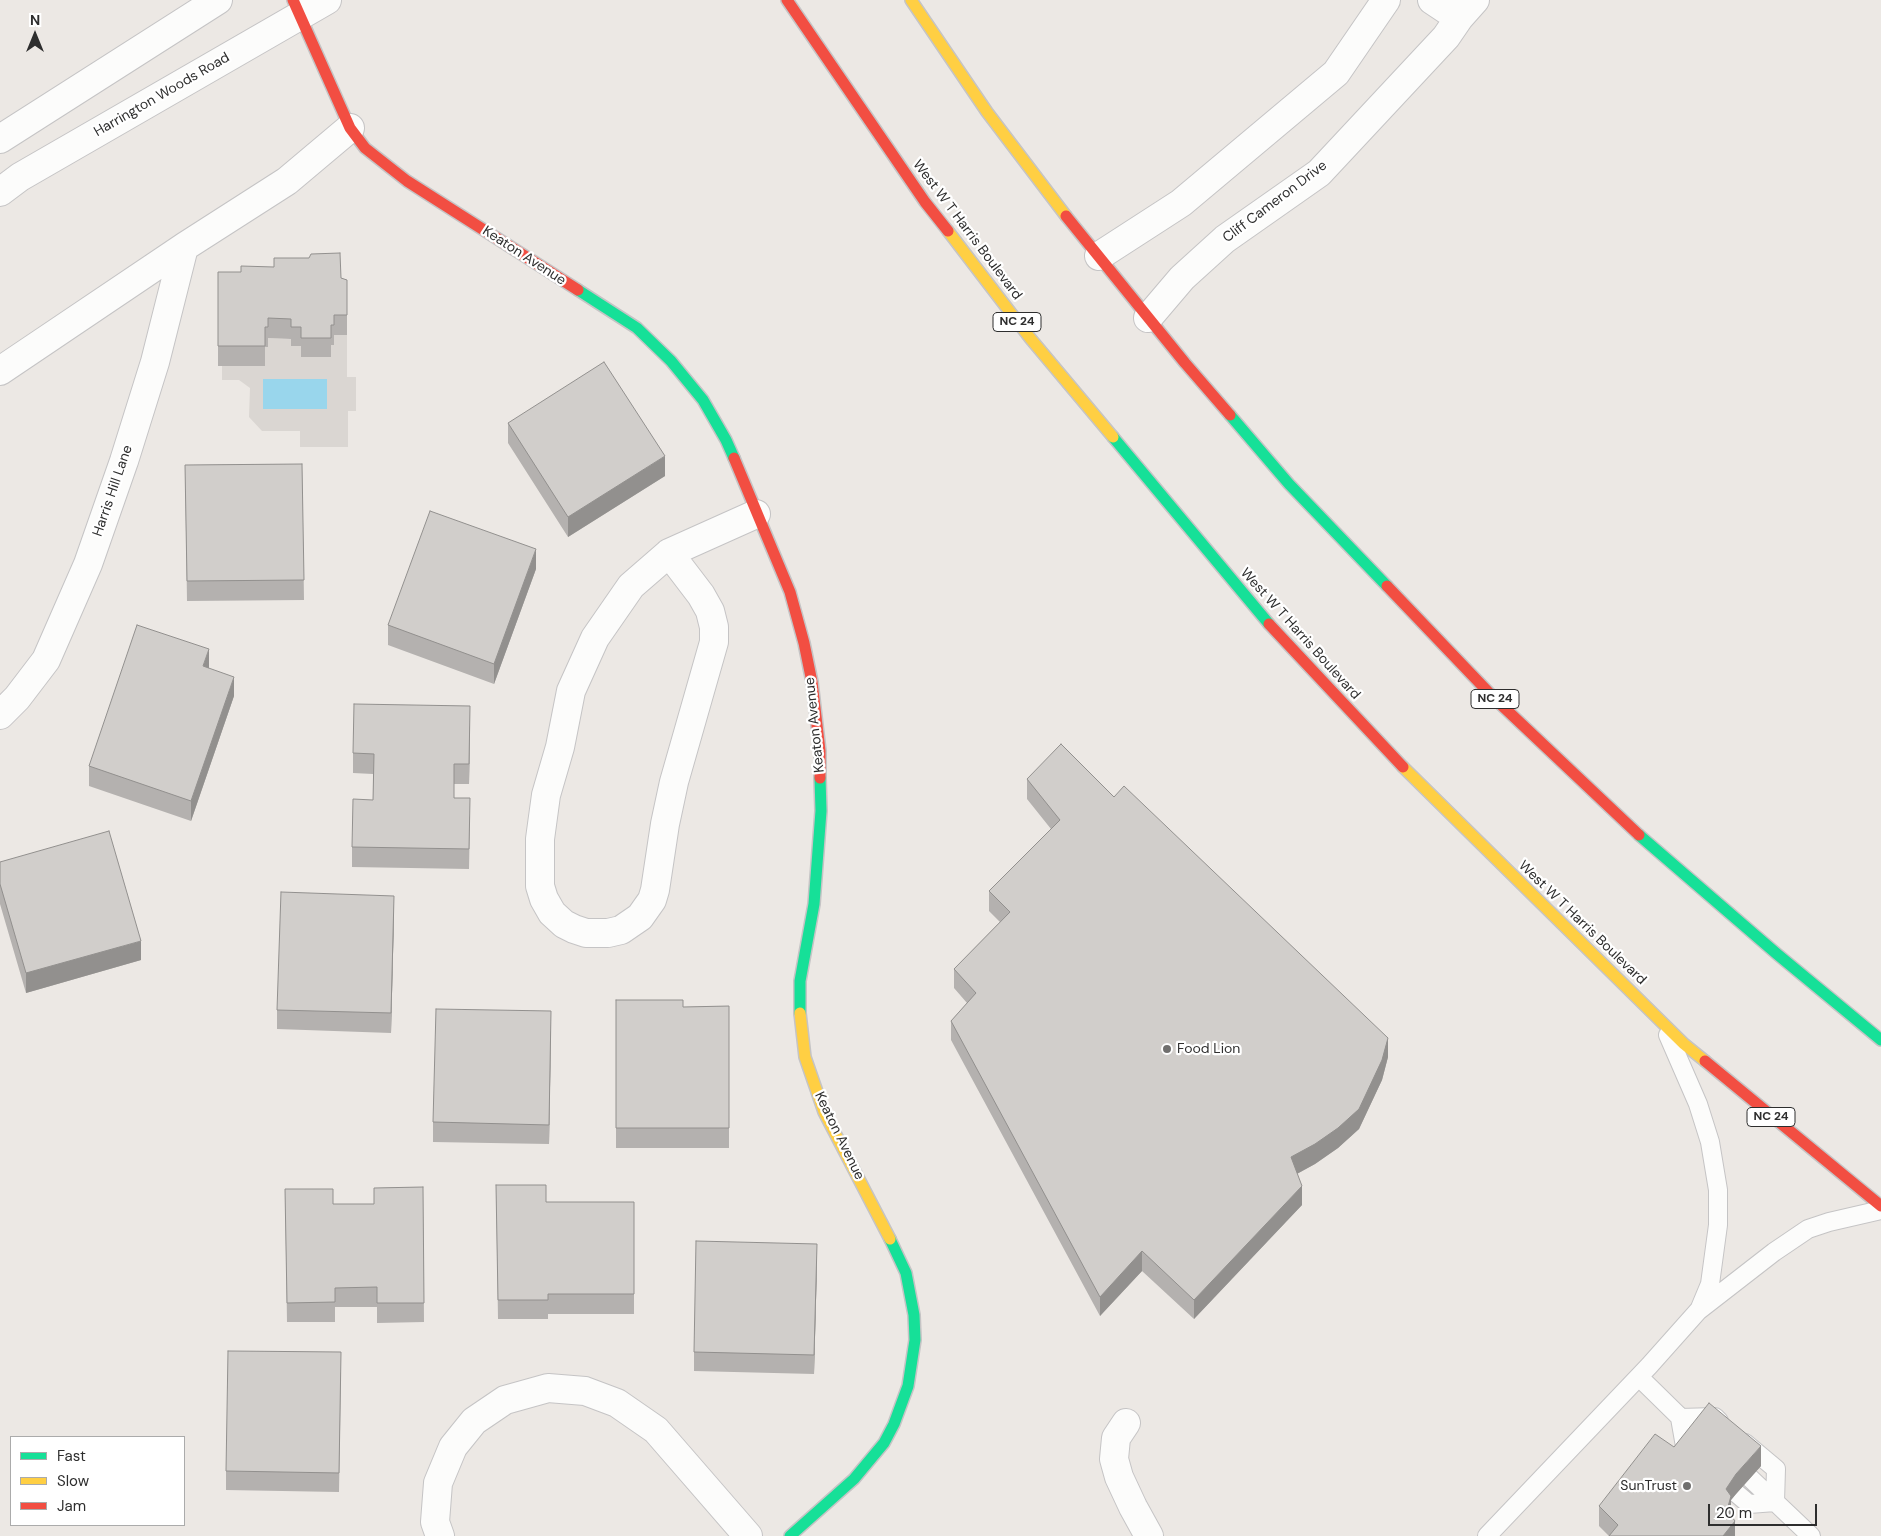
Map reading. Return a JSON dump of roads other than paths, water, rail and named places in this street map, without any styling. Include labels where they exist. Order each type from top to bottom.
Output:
[{"type":"main road","name":"West W T Harris Boulevard","points":[[787,0],[850,95],[925,202],[1030,338],[1271,626],[1380,744],[1664,1025],[1684,1044],[1881,1206]]},
{"type":"main road","name":"NC 24","points":[[911,0],[987,112],[1047,192],[1148,318],[1289,484],[1494,698],[1621,819],[1777,954],[1881,1040]]},
{"type":"main road","name":"Keaton Avenue","points":[[296,7],[350,128],[365,148],[407,181],[637,328],[671,361],[703,400],[726,440],[790,592],[812,682],[820,751],[821,811],[814,904],[800,981],[800,1009],[806,1057],[824,1112],[883,1224],[906,1273],[914,1315],[915,1332],[908,1386],[894,1424],[884,1443],[854,1479],[790,1536]]},
{"type":"street","points":[[0,139],[218,0]]},
{"type":"street","name":"Harrington Woods Road","points":[[0,192],[20,177],[296,7],[326,0]]},
{"type":"street","points":[[1099,256],[1181,203],[1336,73],[1386,0]]},
{"type":"street","name":"Cliff Cameron Drive","points":[[1148,318],[1182,278],[1226,239],[1319,173],[1446,37],[1467,9],[1432,0]]},
{"type":"street","points":[[0,371],[184,247],[287,181],[350,128]]},
{"type":"street","name":"Harris Hill Lane","points":[[0,715],[17,698],[46,660],[88,564],[124,461],[155,362],[184,247]]},
{"type":"street","points":[[669,553],[710,611],[714,628],[714,642],[674,782],[652,900],[640,917],[621,930],[608,933],[586,933],[569,926],[552,913],[540,886],[540,839],[546,795],[560,747],[571,691],[595,638],[631,586],[669,553],[756,514]]},
{"type":"street","points":[[440,1536],[436,1522],[438,1483],[453,1447],[474,1421],[505,1400],[548,1388],[584,1391],[593,1394],[617,1404],[656,1430],[748,1536]]},
{"type":"street","points":[[1126,1423],[1116,1438],[1114,1459],[1123,1485],[1150,1536]]},
{"type":"lane","points":[[1664,1025],[1698,1104],[1710,1142],[1718,1190],[1718,1225],[1710,1284],[1698,1311]]},
{"type":"lane","points":[[1487,1536],[1638,1378],[1698,1311],[1774,1252],[1808,1229],[1881,1210]]},
{"type":"lane","points":[[1638,1378],[1700,1436]]},
{"type":"lane","points":[[1680,1418],[1715,1417],[1776,1469],[1775,1502]]},
{"type":"lane","points":[[1680,1418],[1686,1452]]},
{"type":"lane","points":[[1750,1478],[1811,1536]]},
{"type":"lane","points":[[1736,1494],[1748,1504],[1775,1502]]},
{"type":"water","points":[[263,379],[327,379],[327,409],[263,409]]},
{"type":"place","name":"Food Lion","points":[[1167,1049]]},
{"type":"place","name":"SunTrust","points":[[1687,1486]]}]
